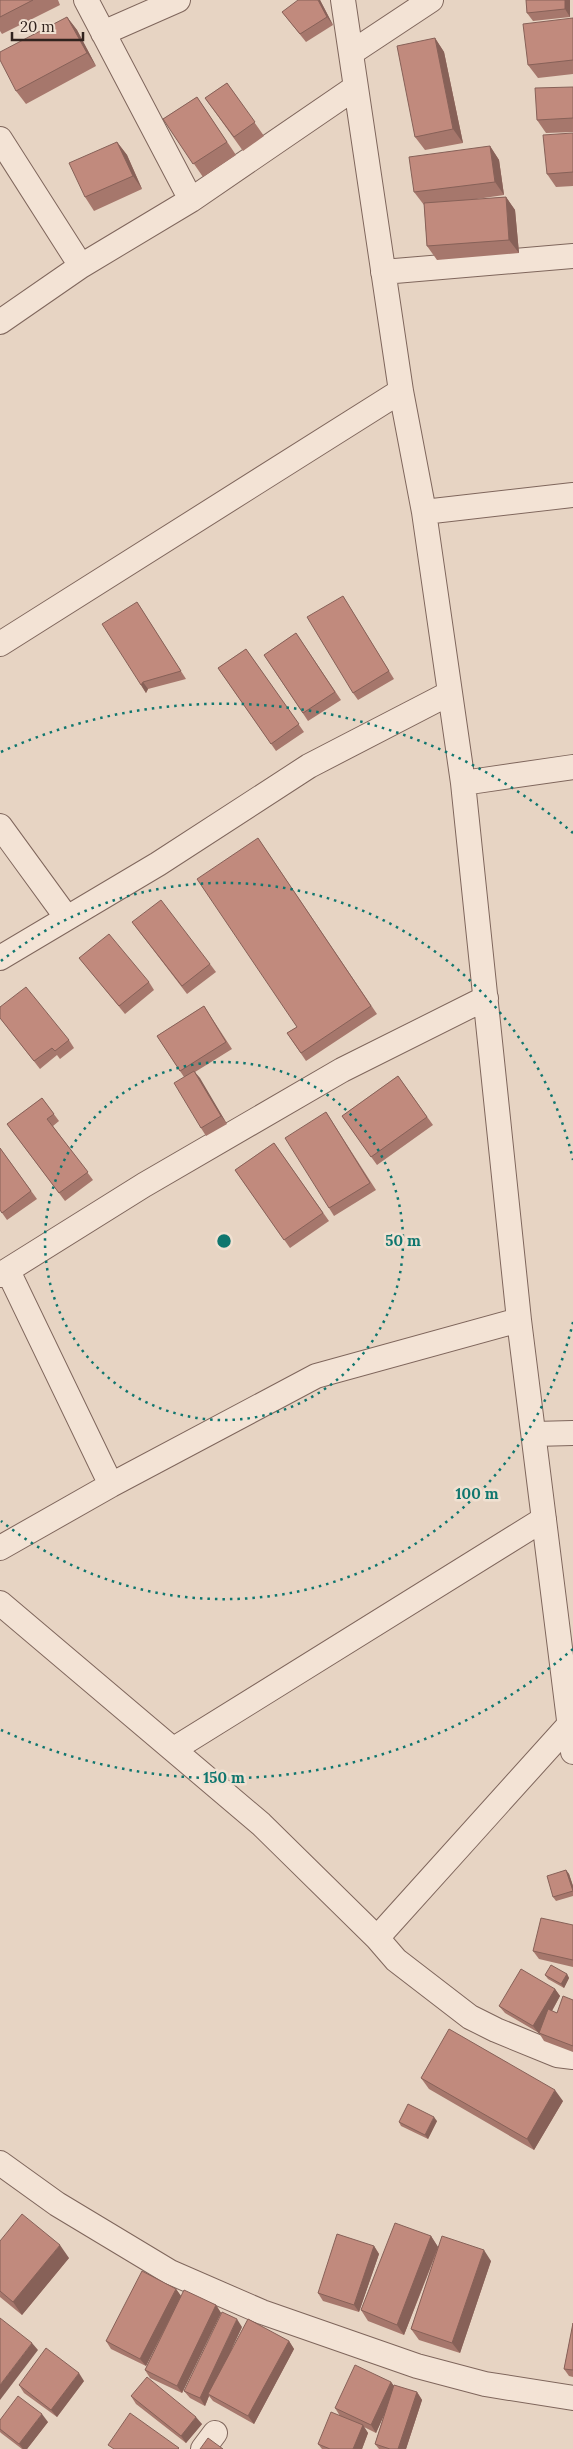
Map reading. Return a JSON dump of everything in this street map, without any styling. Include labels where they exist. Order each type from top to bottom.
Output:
[{"type":"street","points":[[86,0],[191,200]]},
{"type":"street","points":[[103,33],[178,0]]},
{"type":"street","points":[[344,0],[401,391],[424,512],[463,783],[519,1320],[573,1752]]},
{"type":"street","points":[[351,53],[431,0]]},
{"type":"street","points":[[0,322],[81,266],[191,200],[356,87]]},
{"type":"street","points":[[0,139],[81,266]]},
{"type":"street","points":[[383,272],[573,256]]},
{"type":"street","points":[[0,644],[401,391]]},
{"type":"street","points":[[424,512],[573,495]]},
{"type":"street","points":[[0,958],[158,864],[309,766],[450,693]]},
{"type":"street","points":[[463,783],[573,766]]},
{"type":"street","points":[[0,826],[67,918]]},
{"type":"street","points":[[111,1485],[4,1273],[144,1185],[342,1070],[486,998]]},
{"type":"street","points":[[0,1548],[111,1485],[316,1376],[519,1320]]},
{"type":"street","points":[[534,1434],[573,1432]]},
{"type":"street","points":[[174,1749],[544,1519]]},
{"type":"street","points":[[0,1603],[261,1824],[377,1938],[396,1960],[470,2017],[496,2030],[557,2054],[573,2057]]},
{"type":"street","points":[[377,1938],[571,1725]]},
{"type":"street","points":[[0,2163],[57,2204],[170,2272],[262,2312],[417,2366],[485,2384],[573,2398]]},
{"type":"building","points":[[0,0],[33,0],[0,17]]},
{"type":"building","points":[[298,0],[318,0],[327,17],[300,34],[282,12]]},
{"type":"building","points":[[526,0],[565,0],[565,9],[527,13]]},
{"type":"building","points":[[67,17],[87,53],[16,91],[0,60],[0,52]]},
{"type":"building","points":[[573,18],[573,60],[528,65],[523,24]]},
{"type":"building","points":[[435,38],[453,129],[415,137],[397,46]]},
{"type":"building","points":[[227,83],[255,122],[234,137],[205,98]]},
{"type":"building","points":[[573,87],[573,118],[537,120],[535,88]]},
{"type":"building","points":[[197,97],[227,142],[193,164],[163,119]]},
{"type":"building","points":[[573,133],[573,172],[547,174],[543,135]]},
{"type":"building","points":[[117,142],[133,176],[85,197],[69,163]]},
{"type":"building","points":[[490,146],[495,182],[414,192],[409,157]]},
{"type":"building","points":[[506,197],[509,240],[427,246],[424,203]]},
{"type":"building","points":[[343,596],[389,671],[353,693],[307,617]]},
{"type":"building","points":[[137,602],[181,671],[143,682],[141,685],[102,624]]},
{"type":"building","points":[[296,633],[335,692],[303,713],[264,655]]},
{"type":"building","points":[[246,649],[299,724],[271,744],[218,668]]},
{"type":"building","points":[[258,838],[371,1006],[301,1053],[287,1033],[297,1027],[197,879]]},
{"type":"building","points":[[161,900],[210,964],[182,986],[132,922]]},
{"type":"building","points":[[109,934],[149,982],[119,1006],[79,958]]},
{"type":"building","points":[[26,987],[69,1040],[55,1051],[52,1048],[34,1061],[0,1018],[0,1007]]},
{"type":"building","points":[[204,1006],[226,1042],[180,1071],[157,1036]]},
{"type":"building","points":[[194,1071],[221,1116],[201,1128],[174,1083]]},
{"type":"building","points":[[398,1076],[427,1117],[371,1157],[342,1116]]},
{"type":"building","points":[[42,1098],[54,1114],[47,1119],[88,1172],[59,1193],[7,1124]]},
{"type":"building","points":[[326,1112],[370,1183],[329,1208],[285,1138]]},
{"type":"building","points":[[274,1143],[323,1213],[284,1240],[235,1170]]},
{"type":"building","points":[[0,1148],[31,1191],[2,1213],[0,1210]]},
{"type":"building","points":[[566,1870],[573,1891],[553,1897],[547,1876]]},
{"type":"building","points":[[541,1918],[573,1925],[573,1960],[533,1951]]},
{"type":"building","points":[[551,1965],[567,1974],[561,1984],[545,1975]]},
{"type":"building","points":[[521,1969],[555,1989],[533,2026],[499,2006]]},
{"type":"building","points":[[563,1996],[573,2000],[573,2046],[539,2033],[548,2009],[557,2013]]},
{"type":"building","points":[[449,2029],[555,2090],[527,2139],[421,2078]]},
{"type":"building","points":[[408,2104],[434,2117],[425,2135],[399,2122]]},
{"type":"building","points":[[22,2214],[60,2245],[13,2302],[0,2291],[0,2241]]},
{"type":"building","points":[[395,2223],[431,2236],[397,2325],[361,2310]]},
{"type":"building","points":[[337,2234],[374,2246],[354,2305],[318,2293]]},
{"type":"building","points":[[442,2236],[484,2250],[452,2343],[411,2329]]},
{"type":"building","points":[[142,2271],[176,2289],[140,2359],[106,2341]]},
{"type":"building","points":[[184,2290],[216,2305],[177,2386],[145,2370]]},
{"type":"building","points":[[222,2312],[237,2319],[200,2398],[184,2391]]},
{"type":"building","points":[[0,2318],[32,2343],[0,2385]]},
{"type":"building","points":[[248,2319],[289,2341],[248,2416],[208,2394]]},
{"type":"building","points":[[573,2323],[573,2370],[564,2369]]},
{"type":"building","points":[[46,2348],[79,2373],[51,2410],[19,2385]]},
{"type":"building","points":[[355,2365],[391,2382],[371,2425],[335,2408]]},
{"type":"building","points":[[147,2377],[196,2417],[181,2436],[131,2396]]},
{"type":"building","points":[[394,2385],[417,2392],[398,2449],[390,2449],[375,2444]]},
{"type":"building","points":[[18,2396],[42,2414],[19,2444],[0,2429],[0,2420]]},
{"type":"building","points":[[331,2412],[363,2425],[353,2449],[330,2449],[318,2444]]},
{"type":"building","points":[[130,2413],[179,2448],[114,2449],[108,2445]]},
{"type":"building","points":[[208,2438],[223,2449],[200,2449]]}]
